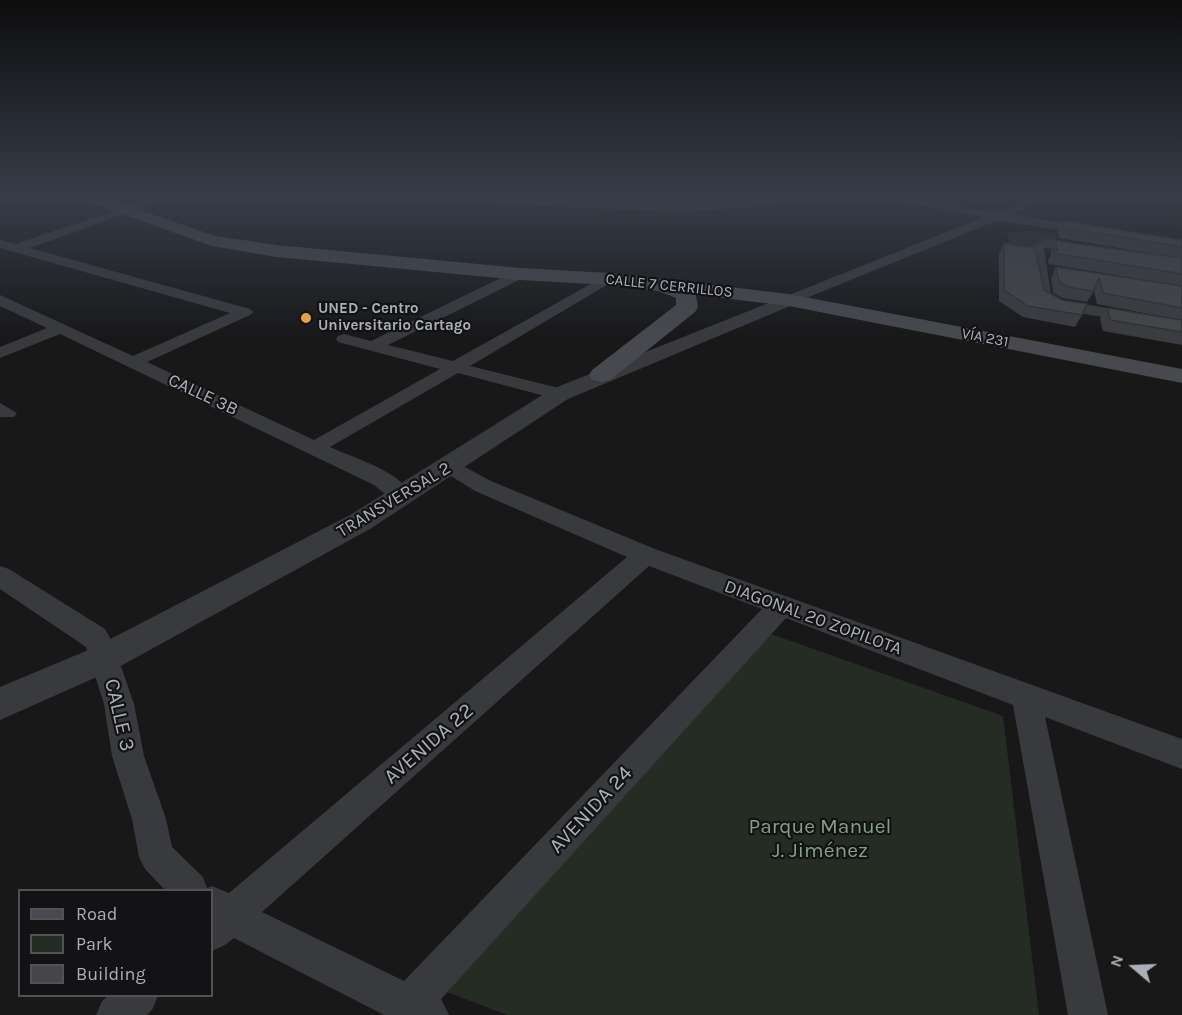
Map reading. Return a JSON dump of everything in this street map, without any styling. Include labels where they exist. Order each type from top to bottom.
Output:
[{"type":"main road","name":"CALLE 7 CERRILLOS","points":[[238,245],[520,274],[610,279],[789,300]]},
{"type":"main road","points":[[601,375],[687,307],[687,295],[661,285]]},
{"type":"main road","name":"VÍA 231","points":[[789,300],[1182,376]]},
{"type":"street","points":[[6,245],[245,312],[133,362]]},
{"type":"street","points":[[0,254],[25,245]]},
{"type":"street","points":[[789,300],[921,245]]},
{"type":"street","points":[[1038,245],[1039,269],[1044,296],[1048,300],[1056,304],[1182,326]]},
{"type":"street","points":[[1053,245],[1093,250]]},
{"type":"street","points":[[1039,269],[1061,273]]},
{"type":"street","points":[[374,346],[520,274]]},
{"type":"street","points":[[314,448],[610,279]]},
{"type":"street","name":"CALLE 3B","points":[[0,300],[382,480],[402,496]]},
{"type":"street","name":"TRANSVERSAL 2","points":[[0,704],[105,658],[360,522],[560,394],[601,375],[789,300]]},
{"type":"street","points":[[0,353],[62,328]]},
{"type":"street","points":[[344,339],[560,394]]},
{"type":"street","name":"DIAGONAL 20 ZOPILOTA","points":[[450,466],[483,486],[646,555],[1182,754]]},
{"type":"street","name":"AVENIDA 22","points":[[218,918],[646,555]]},
{"type":"street","name":"CALLE 3","points":[[0,576],[95,637],[105,658],[119,704],[128,756],[149,819],[157,857],[188,889]]},
{"type":"street","name":"AVENIDA 24","points":[[414,1012],[781,606]]},
{"type":"street","points":[[1026,697],[1088,1015]]},
{"type":"street","points":[[218,918],[414,1012]]},
{"type":"street","points":[[116,1015],[137,997]]},
{"type":"green space","name":"Parque Manuel J. Jiménez","points":[[771,634],[1003,716],[1039,1015],[507,1015],[439,989]]},
{"type":"building","points":[[1004,245],[1035,248],[1044,290],[1062,300],[1087,304],[1082,315],[1028,306],[1004,290]]},
{"type":"building","points":[[1056,245],[1088,245],[1182,258],[1182,274],[1054,253],[1054,250],[1057,251]]},
{"type":"building","points":[[1056,267],[1182,286],[1182,308],[1103,293],[1099,278],[1093,291],[1068,287],[1059,282]]},
{"type":"building","points":[[1107,308],[1182,320],[1182,332],[1110,320]]},
{"type":"place","name":"UNED - Centro Universitario Cartago","points":[[306,318]]}]
